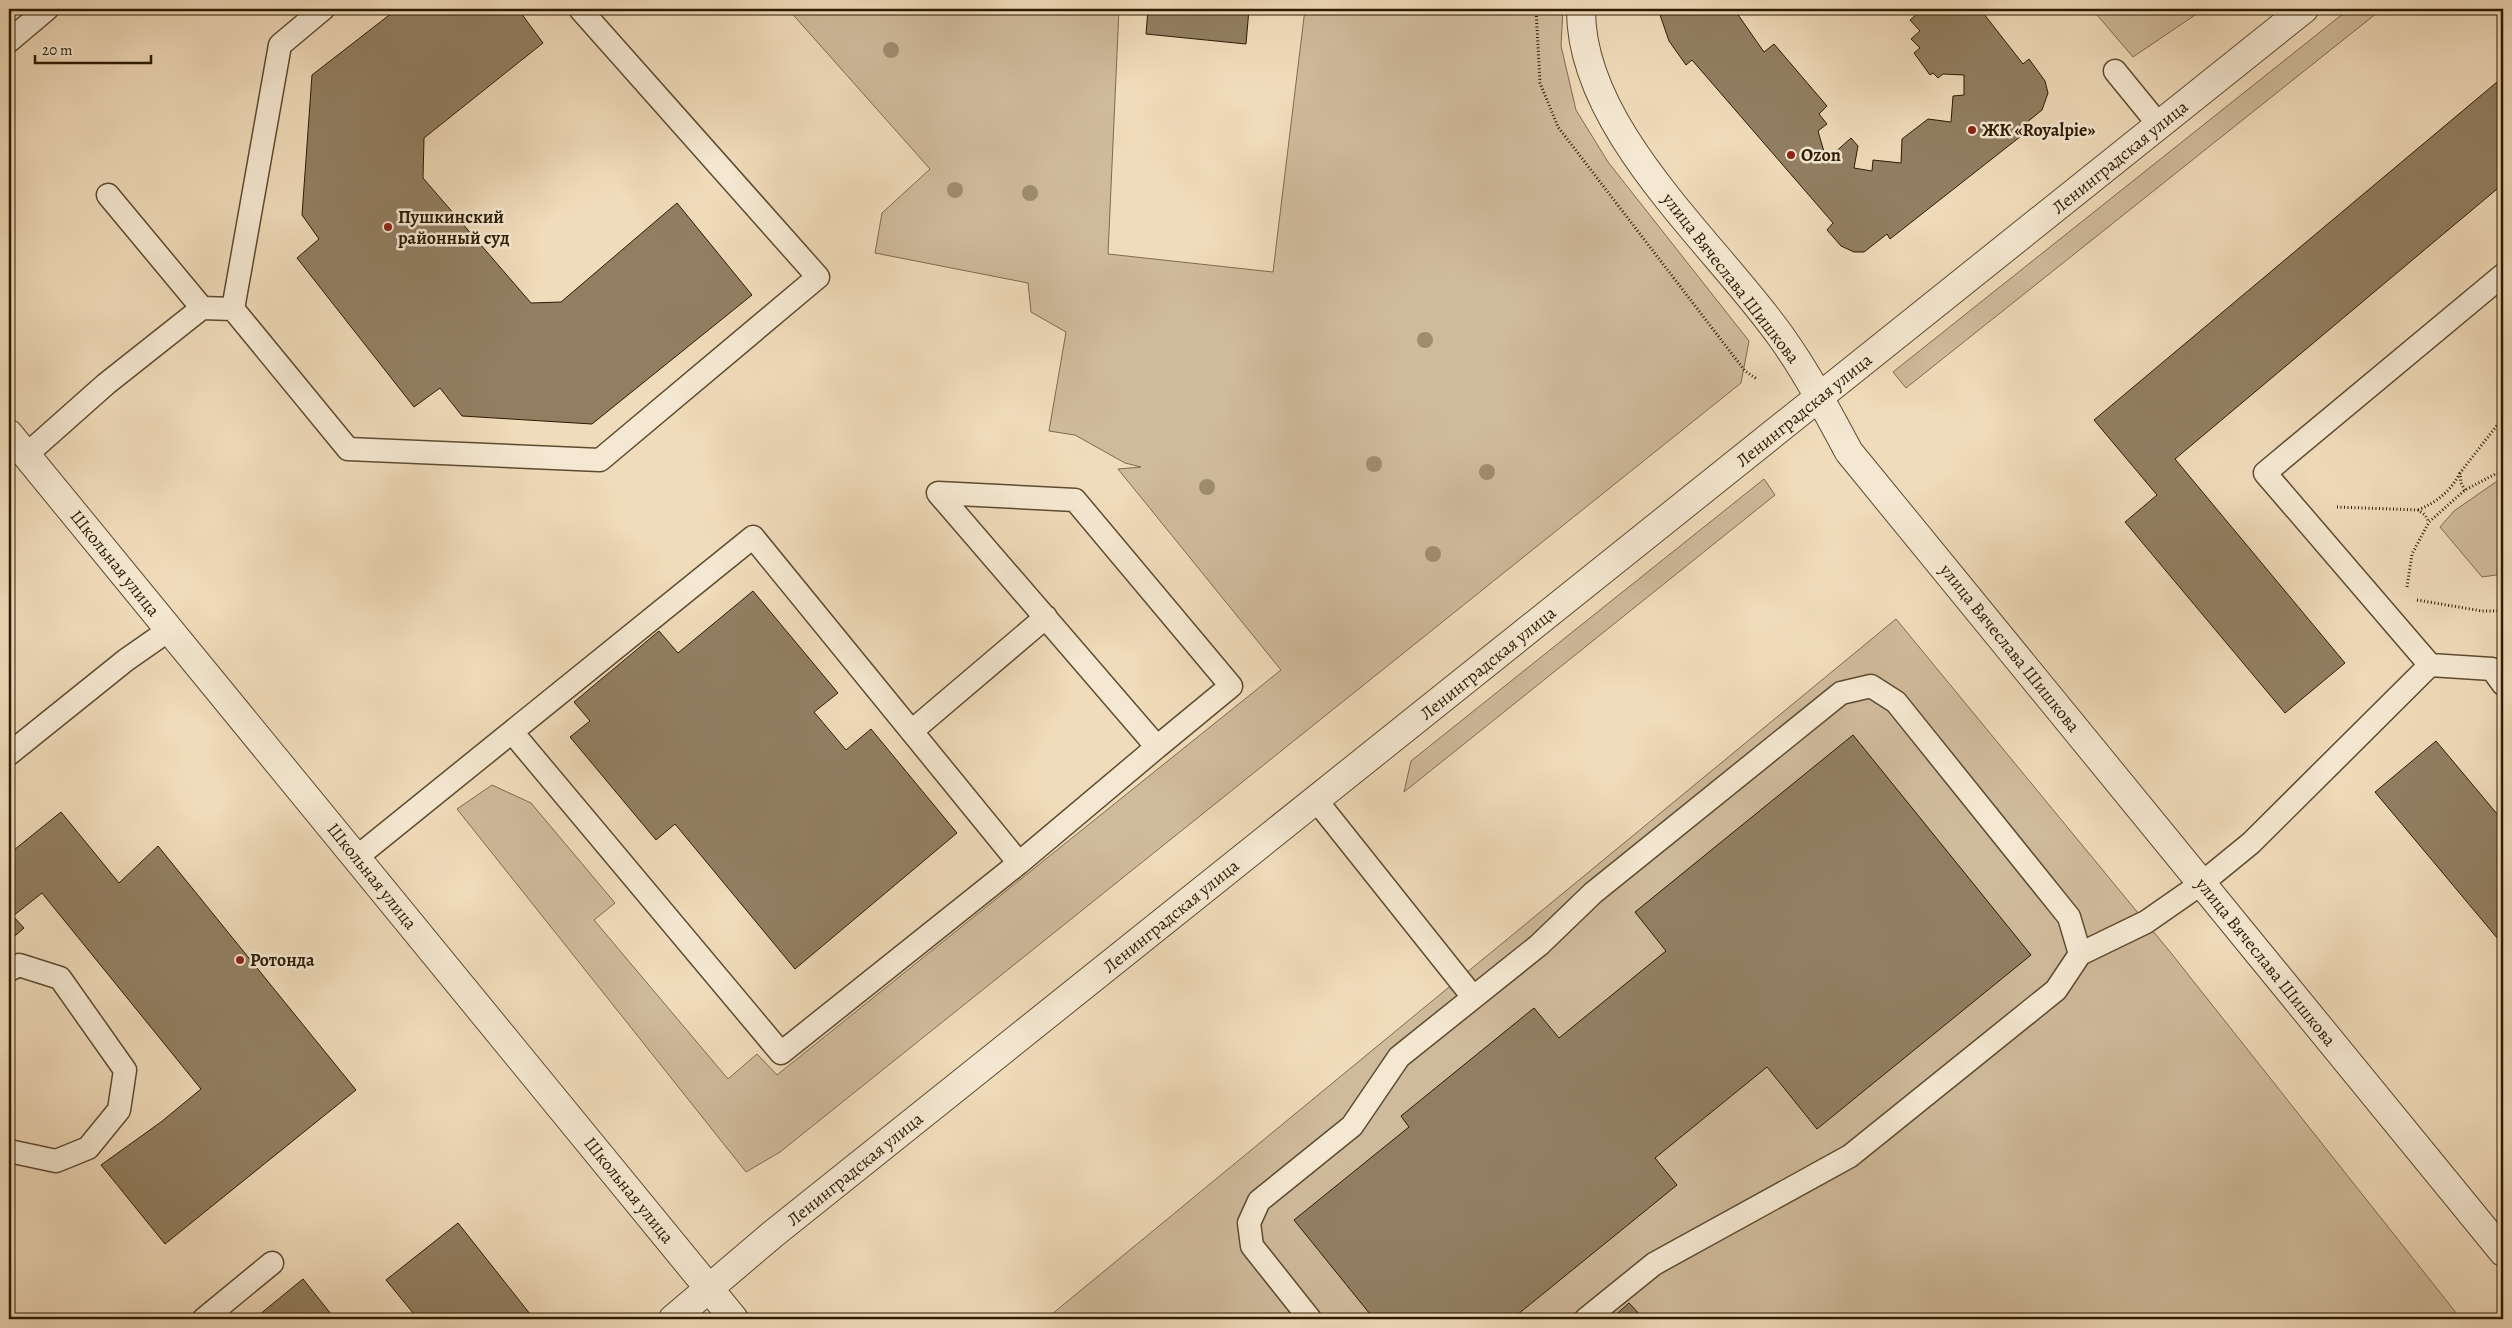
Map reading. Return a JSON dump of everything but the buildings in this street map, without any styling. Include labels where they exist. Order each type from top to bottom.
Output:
[{"type":"street","name":"улица Вячеслава Шишкова","points":[[1581,9],[1581,32],[1602,98],[1640,162],[1783,338],[1849,452],[2503,1252]]},
{"type":"street","name":"Ленинградская улица","points":[[673,1319],[710,1290],[773,1234],[2304,9]]},
{"type":"street","name":"Школьная улица","points":[[9,434],[734,1319]]},
{"type":"lane","points":[[9,41],[47,9]]},
{"type":"lane","points":[[233,309],[280,45],[323,9]]},
{"type":"lane","points":[[26,455],[106,384],[202,308],[233,309],[348,449],[600,460],[818,277],[580,9]]},
{"type":"lane","points":[[2115,71],[2159,125]]},
{"type":"lane","points":[[108,195],[202,308]]},
{"type":"lane","points":[[2503,275],[2265,473],[2430,665],[2492,669],[2503,684]]},
{"type":"lane","points":[[512,732],[781,1053],[1019,863],[1231,686],[1075,500],[938,493],[1157,747]]},
{"type":"lane","points":[[357,857],[753,537],[913,730],[1019,863]]},
{"type":"lane","points":[[913,730],[1046,617]]},
{"type":"lane","points":[[9,754],[126,660],[169,630]]},
{"type":"lane","points":[[1586,1319],[1654,1264],[1850,1156],[2056,990],[2080,954],[2146,922],[2202,883],[2252,843],[2430,665]]},
{"type":"lane","points":[[1310,1319],[1252,1246],[1249,1223],[1259,1201],[1352,1126],[1399,1057],[1539,945],[1593,894],[1841,694],[1871,686],[1896,702],[2069,917],[2080,954]]},
{"type":"lane","points":[[1316,800],[1473,998]]},
{"type":"lane","points":[[9,970],[19,965],[60,978],[126,1070],[119,1110],[88,1148],[56,1160],[9,1151]]},
{"type":"lane","points":[[204,1319],[272,1263]]},
{"type":"path","points":[[1536,9],[1540,83],[1558,127],[1745,371],[1757,379]]},
{"type":"path","points":[[2331,505],[2375,510],[2418,510],[2434,503],[2448,492],[2460,472],[2498,424],[2503,410]]},
{"type":"path","points":[[2498,424],[2503,422]]},
{"type":"path","points":[[2411,592],[2406,586],[2412,554],[2429,522],[2465,490],[2503,470]]},
{"type":"path","points":[[2460,472],[2461,483],[2465,490]]},
{"type":"path","points":[[2418,510],[2424,514],[2429,522]]},
{"type":"path","points":[[2414,596],[2418,601],[2482,611],[2503,611]]},
{"type":"shaded area","points":[[788,9],[1119,9],[1108,254],[1273,272],[1305,9],[1563,9],[1561,46],[1576,110],[1608,162],[1749,341],[1741,383],[780,1152],[746,1172],[457,809],[492,785],[531,803],[615,903],[594,920],[728,1079],[757,1054],[777,1075],[1281,670],[1118,469],[1141,467],[1125,463],[1075,435],[1049,431],[1066,332],[1031,312],[1028,283],[875,253],[882,213],[930,169]]},
{"type":"shaded area","points":[[2092,9],[2204,9],[2133,57]]},
{"type":"shaded area","points":[[2349,9],[2382,9],[1906,388],[1893,372]]},
{"type":"shaded area","points":[[2503,477],[2503,574],[2482,577],[2440,527],[2454,511]]},
{"type":"shaded area","points":[[1764,479],[1775,495],[1404,792],[1411,761]]},
{"type":"shaded area","points":[[1896,619],[2171,953],[2461,1319],[1046,1319]]},
{"type":"place","name":"ЖК «Royalpie»","points":[[1972,130]]},
{"type":"place","name":"Ozon","points":[[1791,155]]},
{"type":"place","name":"Пушкинский районный суд","points":[[388,227]]},
{"type":"place","name":"Ротонда","points":[[240,960]]}]
